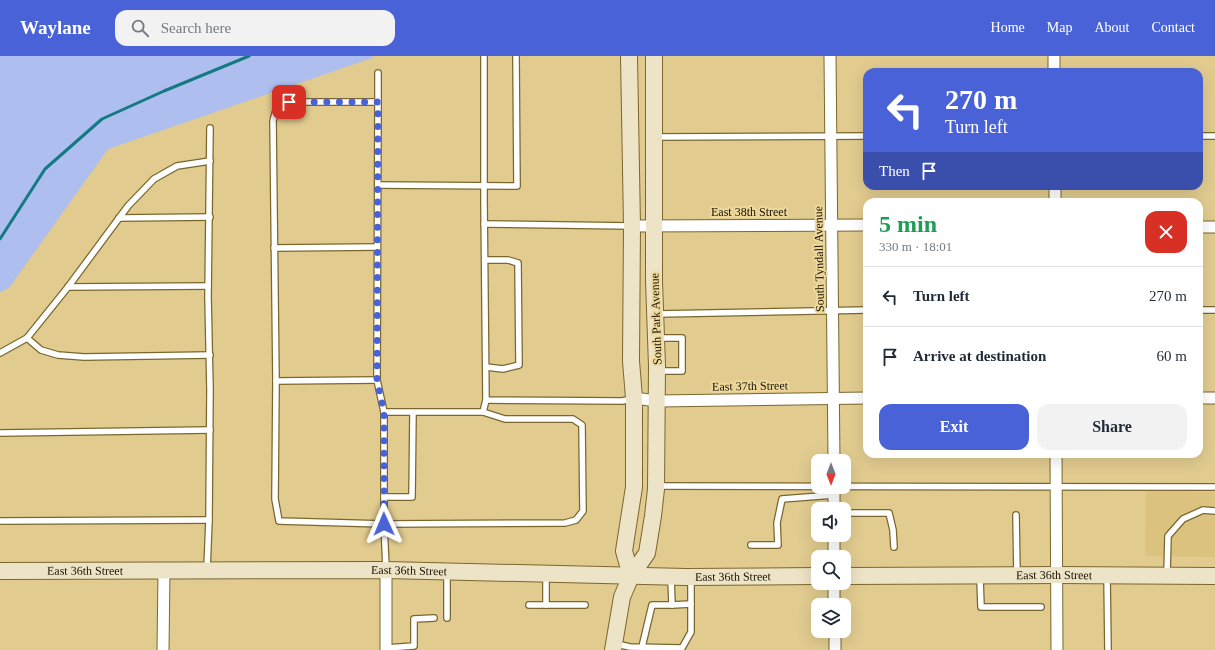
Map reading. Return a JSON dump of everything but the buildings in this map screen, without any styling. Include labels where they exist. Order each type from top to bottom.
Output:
[{"type":"main road","name":"South Park Avenue","points":[[629,56],[632,226],[631,361],[634,398],[634,487],[624,551],[631,576]]},
{"type":"main road","name":"South Park Avenue","points":[[613,647],[622,597],[631,576],[647,553],[656,486],[657,371],[653,137],[654,56]]},
{"type":"main road","name":"East 36th Street","points":[[0,571],[386,570],[671,577],[811,576]]},
{"type":"main road","name":"East 36th Street","points":[[851,576],[1215,576]]},
{"type":"street","name":"South Tyndall Avenue","points":[[830,56],[834,454]]},
{"type":"street","points":[[1054,56],[1054,68]]},
{"type":"street","name":"East 38th Street","points":[[632,226],[863,225]]},
{"type":"street","points":[[1203,227],[1215,227]]},
{"type":"street","name":"East 37th Street","points":[[634,398],[657,401],[863,398]]},
{"type":"street","points":[[1203,398],[1215,398]]},
{"type":"street","points":[[1056,458],[1057,650]]},
{"type":"street","points":[[386,570],[386,649]]},
{"type":"street","points":[[163,650],[164,571]]},
{"type":"street","points":[[835,638],[835,650]]},
{"type":"lane","points":[[483,412],[486,400],[484,56]]},
{"type":"lane","points":[[378,185],[517,186],[516,56]]},
{"type":"lane","points":[[378,73],[377,380],[384,412],[384,524],[386,570]]},
{"type":"lane","points":[[378,102],[289,102],[276,110],[273,121],[276,381],[275,499],[279,521],[384,524],[565,523],[576,520],[583,511],[582,425],[573,419],[505,419],[483,412],[384,412]]},
{"type":"lane","points":[[206,571],[209,520],[210,430],[208,286],[210,128]]},
{"type":"lane","points":[[653,137],[863,136]]},
{"type":"lane","points":[[1203,136],[1215,136]]},
{"type":"lane","points":[[0,353],[27,338],[68,287],[128,206],[154,178],[177,166],[210,161]]},
{"type":"lane","points":[[119,218],[210,217]]},
{"type":"lane","points":[[484,224],[632,226]]},
{"type":"lane","points":[[274,248],[377,247]]},
{"type":"lane","points":[[485,260],[508,260],[518,263],[519,365],[503,369],[486,367]]},
{"type":"lane","points":[[68,287],[208,286]]},
{"type":"lane","points":[[655,314],[863,310]]},
{"type":"lane","points":[[1203,310],[1215,310]]},
{"type":"lane","points":[[27,338],[41,350],[58,354],[84,357],[210,355]]},
{"type":"lane","points":[[656,338],[682,338],[682,371],[657,371]]},
{"type":"lane","points":[[276,381],[377,380]]},
{"type":"lane","points":[[486,400],[622,401],[634,398]]},
{"type":"lane","points":[[384,497],[412,497],[413,412]]},
{"type":"lane","points":[[0,433],[210,430]]},
{"type":"lane","points":[[656,486],[811,489]]},
{"type":"lane","points":[[851,490],[1056,487],[1215,487]]},
{"type":"lane","points":[[751,544],[778,545],[776,524],[782,499],[811,494]]},
{"type":"lane","points":[[1167,576],[1168,536],[1183,518],[1203,510],[1215,511]]},
{"type":"lane","points":[[851,513],[889,513],[893,530],[894,547]]},
{"type":"lane","points":[[1016,515],[1017,575]]},
{"type":"lane","points":[[0,521],[209,520]]},
{"type":"lane","points":[[447,572],[447,618]]},
{"type":"lane","points":[[546,573],[546,605]]},
{"type":"lane","points":[[980,575],[980,607],[1041,606]]},
{"type":"lane","points":[[1107,575],[1108,650]]},
{"type":"lane","points":[[671,577],[672,605]]},
{"type":"lane","points":[[613,647],[630,646],[682,648],[691,632],[691,577]]},
{"type":"lane","points":[[642,647],[652,605],[691,604]]},
{"type":"lane","points":[[529,605],[585,605]]},
{"type":"lane","points":[[386,649],[414,646],[414,619],[434,618]]},
{"type":"shaded area","points":[[0,56],[374,56],[372,58],[108,149],[9,288],[0,292]]},
{"type":"shaded area","points":[[1146,491],[1215,492],[1215,557],[1145,556]]},
{"type":"waterway","points":[[0,239],[45,169],[102,119],[164,91],[249,56]]},
{"type":"route","points":[[289,102],[378,102],[377,380],[384,412],[384,524]]}]
